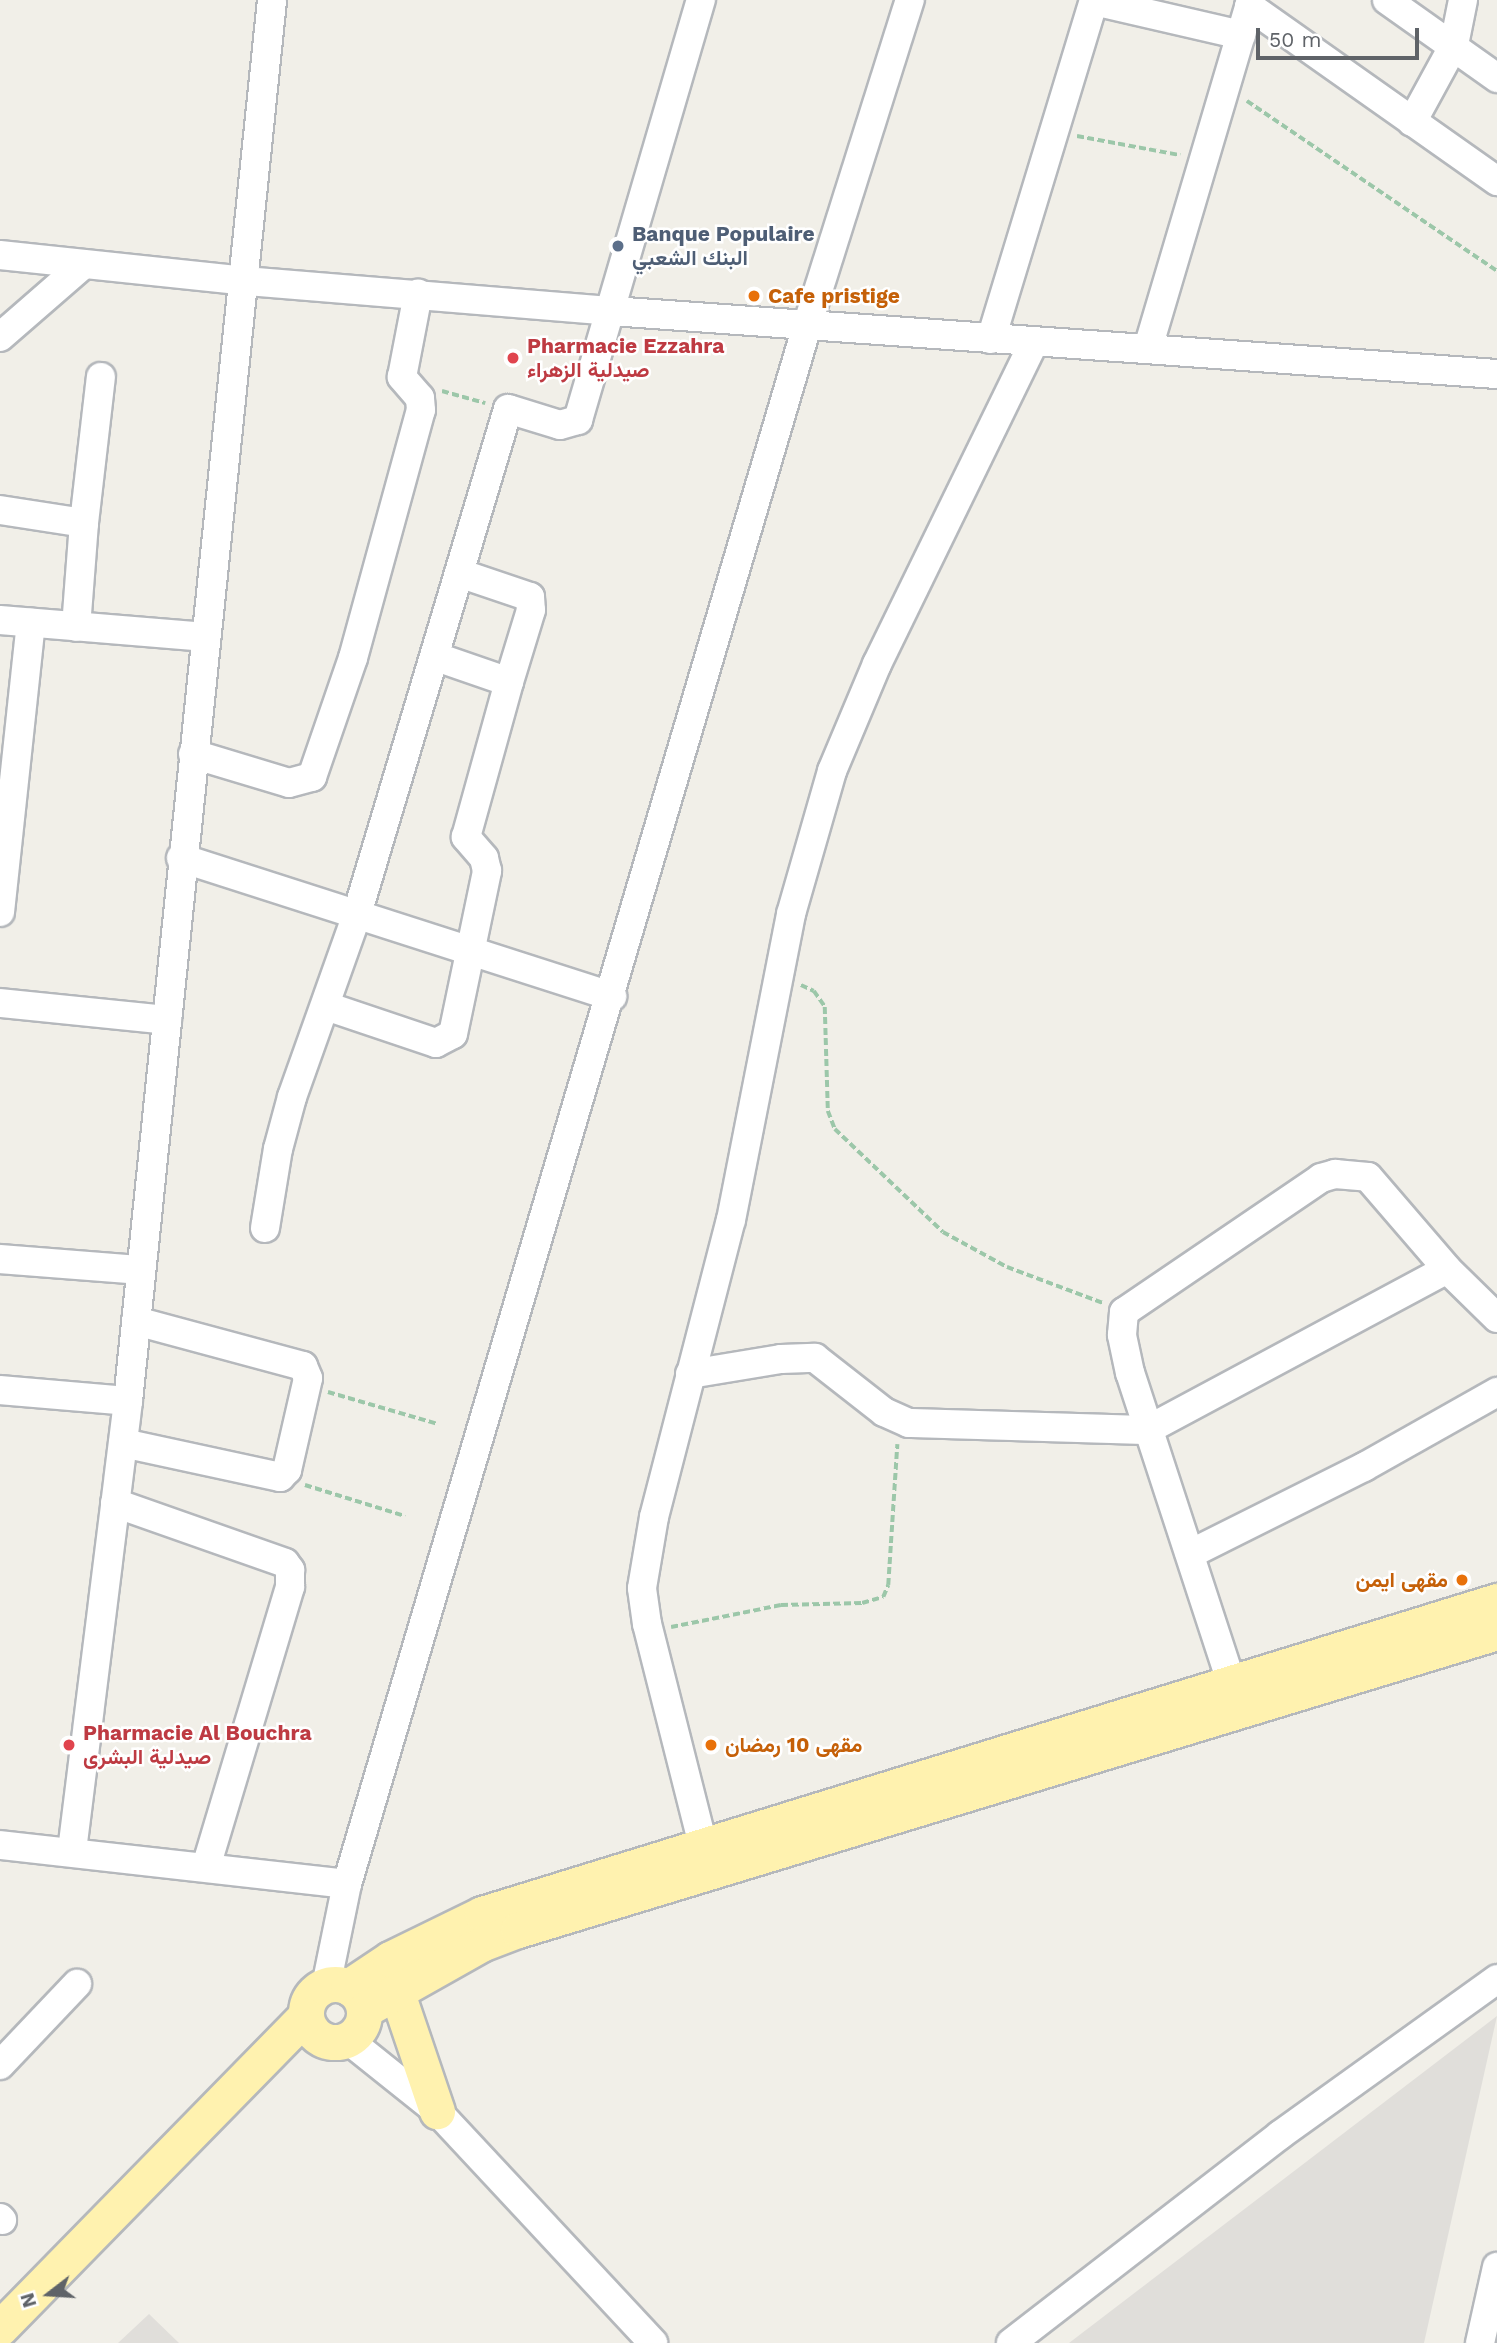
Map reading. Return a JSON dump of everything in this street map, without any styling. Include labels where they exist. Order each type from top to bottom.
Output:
[{"type":"main road","points":[[0,2328],[236,2087],[336,2013],[390,1959],[482,1914],[709,1856],[1235,1695],[1497,1601]]},
{"type":"main road","points":[[1235,1695],[1497,1632]]},
{"type":"main road","points":[[336,2013],[396,1990],[481,1944],[709,1856]]},
{"type":"main road","points":[[396,1990],[437,2111]]},
{"type":"street","points":[[72,1851],[128,1401],[181,858],[246,281],[272,0]]},
{"type":"street","points":[[265,1228],[278,1149],[357,914],[508,409],[560,425],[578,421],[701,0]]},
{"type":"street","points":[[653,2343],[437,2111],[336,2013],[347,1884],[612,996],[807,326],[910,0]]},
{"type":"street","points":[[1387,0],[1497,78]]},
{"type":"street","points":[[1412,122],[1454,45],[1463,0]]},
{"type":"street","points":[[992,339],[1094,1],[1241,35]]},
{"type":"street","points":[[1147,348],[1250,3],[1497,181]]},
{"type":"street","points":[[0,255],[246,281],[611,311],[1497,374]]},
{"type":"street","points":[[0,337],[84,264]]},
{"type":"street","points":[[193,754],[289,783],[312,777],[353,658],[421,410],[417,394],[405,386],[402,377],[418,294]]},
{"type":"street","points":[[709,1856],[649,1632],[642,1588],[645,1559],[731,1220],[779,978],[814,827],[851,720],[1034,342]]},
{"type":"street","points":[[76,627],[84,523],[101,377]]},
{"type":"street","points":[[0,510],[84,523]]},
{"type":"street","points":[[326,1006],[436,1043],[445,1042],[453,1034],[487,865],[466,837],[531,610],[530,597],[459,573]]},
{"type":"street","points":[[0,620],[206,637]]},
{"type":"street","points":[[0,912],[31,623]]},
{"type":"street","points":[[434,656],[509,682]]},
{"type":"street","points":[[181,858],[612,996]]},
{"type":"street","points":[[0,1003],[167,1020]]},
{"type":"street","points":[[1235,1695],[1147,1430],[1122,1335],[1124,1311],[1310,1185],[1335,1174],[1368,1177],[1447,1269],[1497,1318]]},
{"type":"street","points":[[0,1259],[141,1270]]},
{"type":"street","points":[[690,1374],[815,1358],[898,1419],[1147,1430],[1447,1269]]},
{"type":"street","points":[[122,1443],[280,1477],[287,1470],[306,1386],[303,1366],[136,1321]]},
{"type":"street","points":[[0,1390],[128,1401]]},
{"type":"street","points":[[1190,1555],[1364,1467],[1497,1392]]},
{"type":"street","points":[[115,1503],[285,1563],[290,1570],[290,1587],[206,1867]]},
{"type":"street","points":[[0,1845],[347,1884]]},
{"type":"street","points":[[1011,2343],[1291,2127],[1497,1979]]},
{"type":"street","points":[[0,2065],[77,1984]]},
{"type":"street","points":[[1480,2343],[1497,2267]]},
{"type":"path","points":[[1225,87],[1497,271]]},
{"type":"path","points":[[1055,131],[1203,160]]},
{"type":"path","points":[[417,394],[441,390],[508,409]]},
{"type":"path","points":[[779,978],[814,991],[825,1007],[828,1111],[835,1129],[920,1214],[971,1250],[1124,1311]]},
{"type":"path","points":[[306,1386],[438,1424]]},
{"type":"path","points":[[649,1632],[781,1605],[862,1603],[883,1597],[888,1585],[898,1419]]},
{"type":"path","points":[[280,1477],[405,1516]]},
{"type":"shaded area","points":[[1497,2016],[1424,2343],[1069,2343]]},
{"type":"shaded area","points":[[149,2314],[179,2343],[118,2343]]},
{"type":"place","name":"Banque Populaire البنك الشعبي","points":[[618,246]]},
{"type":"place","name":"Cafe pristige","points":[[754,296]]},
{"type":"place","name":"Pharmacie Ezzahra صيدلية الزهراء","points":[[513,358]]},
{"type":"place","name":"مقهى ايمن","points":[[1462,1580]]},
{"type":"place","name":"Pharmacie Al Bouchra صيدلية البشرى","points":[[69,1745]]},
{"type":"place","name":"مقهى 10 رمضان","points":[[711,1745]]}]
